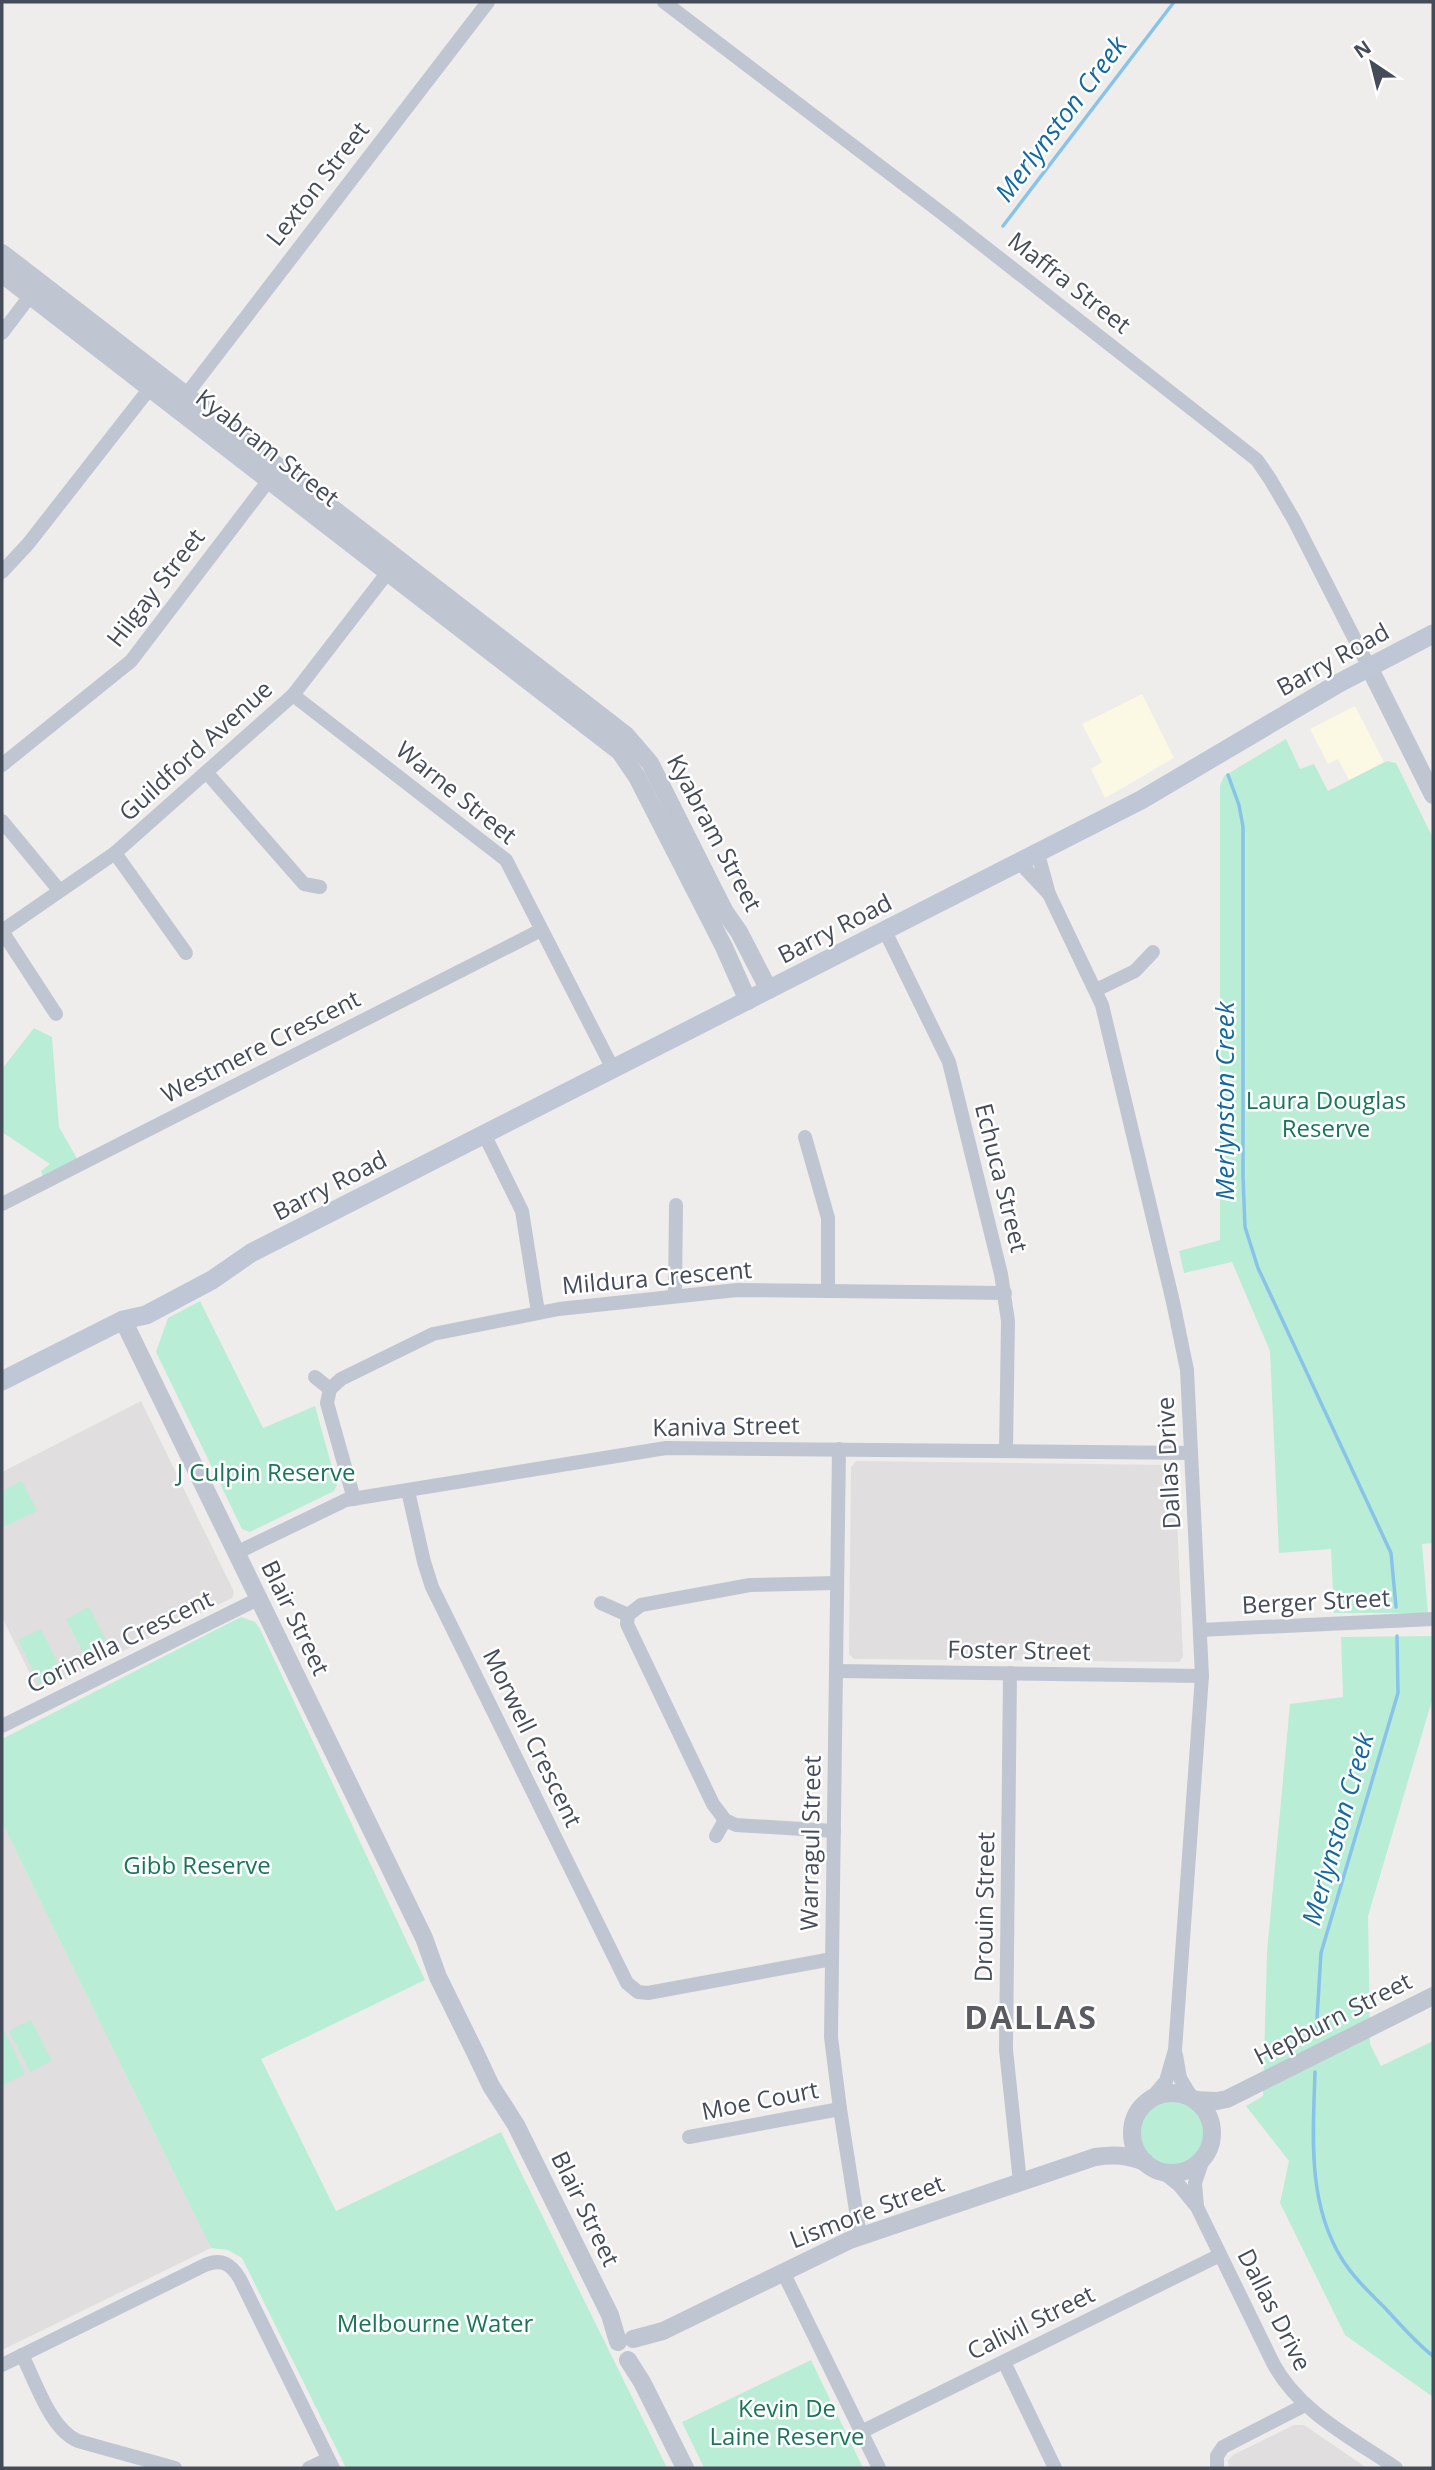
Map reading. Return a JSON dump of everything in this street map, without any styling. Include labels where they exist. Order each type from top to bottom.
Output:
[{"type":"main road","name":"Barry Road","points":[[2,1381],[123,1320],[146,1315],[212,1280],[251,1253],[1038,854],[1141,800],[1369,667],[1433,634]]},
{"type":"street","name":"Lexton Street","points":[[186,395],[488,2]]},
{"type":"street","name":"Maffra Street","points":[[664,2],[943,214],[1256,460],[1294,520],[1369,667]]},
{"type":"street","name":"Kyabram Street","points":[[4,263],[96,325],[158,384],[269,480],[393,566]]},
{"type":"street","name":"Kyabram Street","points":[[4,263],[30,296],[158,384],[186,395],[393,566],[593,720],[635,744],[650,764],[725,912],[739,932],[769,990]]},
{"type":"street","points":[[2,333],[30,296]]},
{"type":"street","points":[[2,572],[29,544],[158,384]]},
{"type":"street","name":"Hilgay Street","points":[[2,765],[131,661],[269,480]]},
{"type":"street","name":"Guildford Avenue","points":[[2,931],[115,853],[293,695],[393,566]]},
{"type":"street","points":[[1369,667],[1433,796]]},
{"type":"street","name":"Warne Street","points":[[293,695],[506,860],[614,1069]]},
{"type":"street","name":"Kyabram Street","points":[[593,720],[632,767],[724,947],[748,1001]]},
{"type":"street","points":[[207,773],[304,884],[320,887]]},
{"type":"street","points":[[2,821],[59,890]]},
{"type":"street","points":[[115,853],[186,953]]},
{"type":"street","name":"Dallas Drive","points":[[1038,854],[1049,894],[1102,1004],[1184,1350],[1202,1676],[1175,2050],[1166,2081],[1150,2100]]},
{"type":"street","name":"Dallas Drive","points":[[1020,863],[1049,894]]},
{"type":"street","name":"Westmere Crescent","points":[[2,1204],[541,930]]},
{"type":"street","points":[[2,931],[56,1014]]},
{"type":"street","name":"Echuca Street","points":[[884,931],[949,1062],[1005,1293],[1008,1321],[1006,1451]]},
{"type":"street","points":[[1096,990],[1135,971],[1153,953]]},
{"type":"street","points":[[484,1134],[519,1203],[538,1312]]},
{"type":"street","points":[[805,1137],[828,1218],[828,1291]]},
{"type":"street","points":[[675,1296],[676,1205]]},
{"type":"street","name":"Mildura Crescent","points":[[330,1389],[341,1379],[424,1337],[538,1312],[737,1290],[1005,1293]]},
{"type":"street","name":"Blair Street","points":[[123,1320],[424,1938],[447,1973],[500,2081],[516,2125],[610,2315],[631,2347],[642,2382],[684,2468]]},
{"type":"street","points":[[315,1377],[330,1389],[327,1403],[354,1499]]},
{"type":"street","name":"Kaniva Street","points":[[236,1553],[338,1503],[354,1499],[666,1448],[1191,1453]]},
{"type":"street","name":"Warragul Street","points":[[839,1449],[831,2037],[860,2236]]},
{"type":"street","name":"Morwell Crescent","points":[[408,1491],[432,1587],[625,1980],[639,2001],[832,1959]]},
{"type":"street","points":[[628,1615],[641,1605],[750,1585],[836,1583]]},
{"type":"street","name":"Corinella Crescent","points":[[2,1726],[258,1599]]},
{"type":"street","points":[[601,1603],[628,1615]]},
{"type":"street","points":[[628,1615],[628,1630],[713,1804],[725,1820],[746,1826],[834,1831]]},
{"type":"street","name":"Berger Street","points":[[1200,1630],[1433,1619]]},
{"type":"street","name":"Foster Street","points":[[836,1671],[1202,1676]]},
{"type":"street","name":"Drouin Street","points":[[1010,1673],[1006,2050],[1020,2182]]},
{"type":"street","points":[[716,1836],[725,1820]]},
{"type":"street","name":"Hepburn Street","points":[[1193,2099],[1217,2101],[1255,2086],[1433,1996]]},
{"type":"street","name":"Dallas Drive","points":[[1175,2050],[1181,2078],[1193,2099]]},
{"type":"street","name":"Hepburn Street","points":[[1212,2132],[1223,2110],[1255,2086]]},
{"type":"street","points":[[1174,2093],[1193,2099],[1208,2114],[1212,2132],[1209,2150],[1192,2168],[1180,2172],[1163,2172],[1145,2162],[1133,2144],[1133,2125],[1141,2108],[1150,2100],[1162,2094],[1174,2093]]},
{"type":"street","name":"Moe Court","points":[[690,2137],[840,2109]]},
{"type":"street","name":"Lismore Street","points":[[1096,2157],[1114,2147],[1133,2125]]},
{"type":"street","name":"Lismore Street","points":[[631,2347],[860,2236],[1096,2157],[1115,2154],[1145,2162]]},
{"type":"street","name":"Dallas Drive","points":[[1197,2207],[1195,2183],[1204,2157]]},
{"type":"street","name":"Dallas Drive","points":[[1163,2172],[1197,2207],[1279,2375],[1305,2405],[1396,2468]]},
{"type":"street","name":"Calivil Street","points":[[861,2432],[1220,2255]]},
{"type":"street","points":[[2,2365],[205,2265],[225,2262],[240,2279],[330,2463],[309,2468]]},
{"type":"street","points":[[783,2272],[879,2468]]},
{"type":"street","points":[[22,2355],[55,2422],[64,2433],[78,2441],[175,2468]]},
{"type":"street","points":[[1004,2362],[1055,2468]]},
{"type":"street","points":[[1217,2468],[1217,2456],[1223,2447],[1305,2405]]},
{"type":"shaded area","points":[[1142,694],[1174,758],[1105,798],[1091,769],[1102,762],[1082,724]]},
{"type":"shaded area","points":[[1355,706],[1384,762],[1349,780],[1338,759],[1328,764],[1310,729]]},
{"type":"shaded area","points":[[141,1401],[234,1592],[232,1598],[39,1692],[2,1617],[2,1472]]},
{"type":"shaded area","points":[[856,1461],[1170,1465],[1175,1471],[1183,1657],[1179,1662],[854,1659],[849,1654],[851,1467]]},
{"type":"shaded area","points":[[2,1823],[211,2248],[2,2350]]},
{"type":"shaded area","points":[[1294,2425],[1304,2425],[1367,2468],[1229,2468],[1228,2460],[1233,2455]]},
{"type":"green space","name":"Laura Douglas Reserve","points":[[1286,739],[1300,769],[1314,764],[1328,791],[1387,761],[1396,763],[1433,838],[1433,1543],[1422,1544],[1428,1613],[1334,1613],[1331,1549],[1279,1553],[1270,1351],[1232,1262],[1184,1273],[1179,1251],[1220,1240],[1220,786],[1224,776]]},
{"type":"green space","points":[[34,1028],[52,1037],[59,1127],[79,1162],[45,1180],[41,1171],[50,1164],[2,1132],[2,1069]]},
{"type":"green space","name":"J Culpin Reserve","points":[[200,1301],[263,1428],[315,1406],[337,1485],[334,1491],[250,1532],[242,1529],[156,1352],[168,1318]]},
{"type":"green space","points":[[22,1481],[37,1511],[2,1528],[2,1491]]},
{"type":"green space","points":[[89,1607],[111,1650],[87,1661],[66,1619]]},
{"type":"green space","name":"Gibb Reserve","points":[[241,1617],[255,1622],[260,1629],[425,1980],[261,2059],[336,2211],[501,2132],[667,2468],[346,2468],[242,2258],[228,2250],[211,2248],[2,1823],[2,1739]]},
{"type":"green space","points":[[41,1629],[64,1675],[41,1687],[18,1640]]},
{"type":"green space","points":[[1433,1636],[1433,1697],[1368,1916],[1370,2044],[1381,2066],[1433,2041],[1433,2397],[1345,2335],[1280,2203],[1289,2161],[1246,2106],[1263,2096],[1267,1952],[1290,1704],[1343,1697],[1341,1637]]},
{"type":"green space","points":[[31,2020],[52,2061],[30,2072],[9,2031]]},
{"type":"green space","points":[[5,2032],[25,2074],[3,2085],[2,2034]]},
{"type":"green space","points":[[1180,2098],[1193,2104],[1202,2113],[1206,2119],[1206,2147],[1198,2158],[1187,2166],[1166,2168],[1148,2158],[1140,2147],[1138,2126],[1148,2108],[1159,2100]]},
{"type":"green space","name":"Kevin De Laine Reserve","points":[[811,2360],[863,2468],[704,2468],[682,2422]]},
{"type":"waterway","name":"Merlynston Creek","points":[[1003,226],[1174,2]]},
{"type":"waterway","name":"Merlynston Creek","points":[[1228,775],[1239,805],[1243,827],[1245,1227],[1258,1268],[1391,1553],[1396,1607]]},
{"type":"waterway","name":"Merlynston Creek","points":[[1316,2035],[1321,1953],[1398,1693],[1397,1636]]},
{"type":"waterway","name":"Merlynston Creek","points":[[1315,2072],[1315,2168],[1323,2215],[1331,2237],[1356,2278],[1433,2356]]},
{"type":"district","name":"DALLAS","points":[[1031,2018]]},
{"type":"park label","name":"Melbourne Water","points":[[435,2324]]}]
